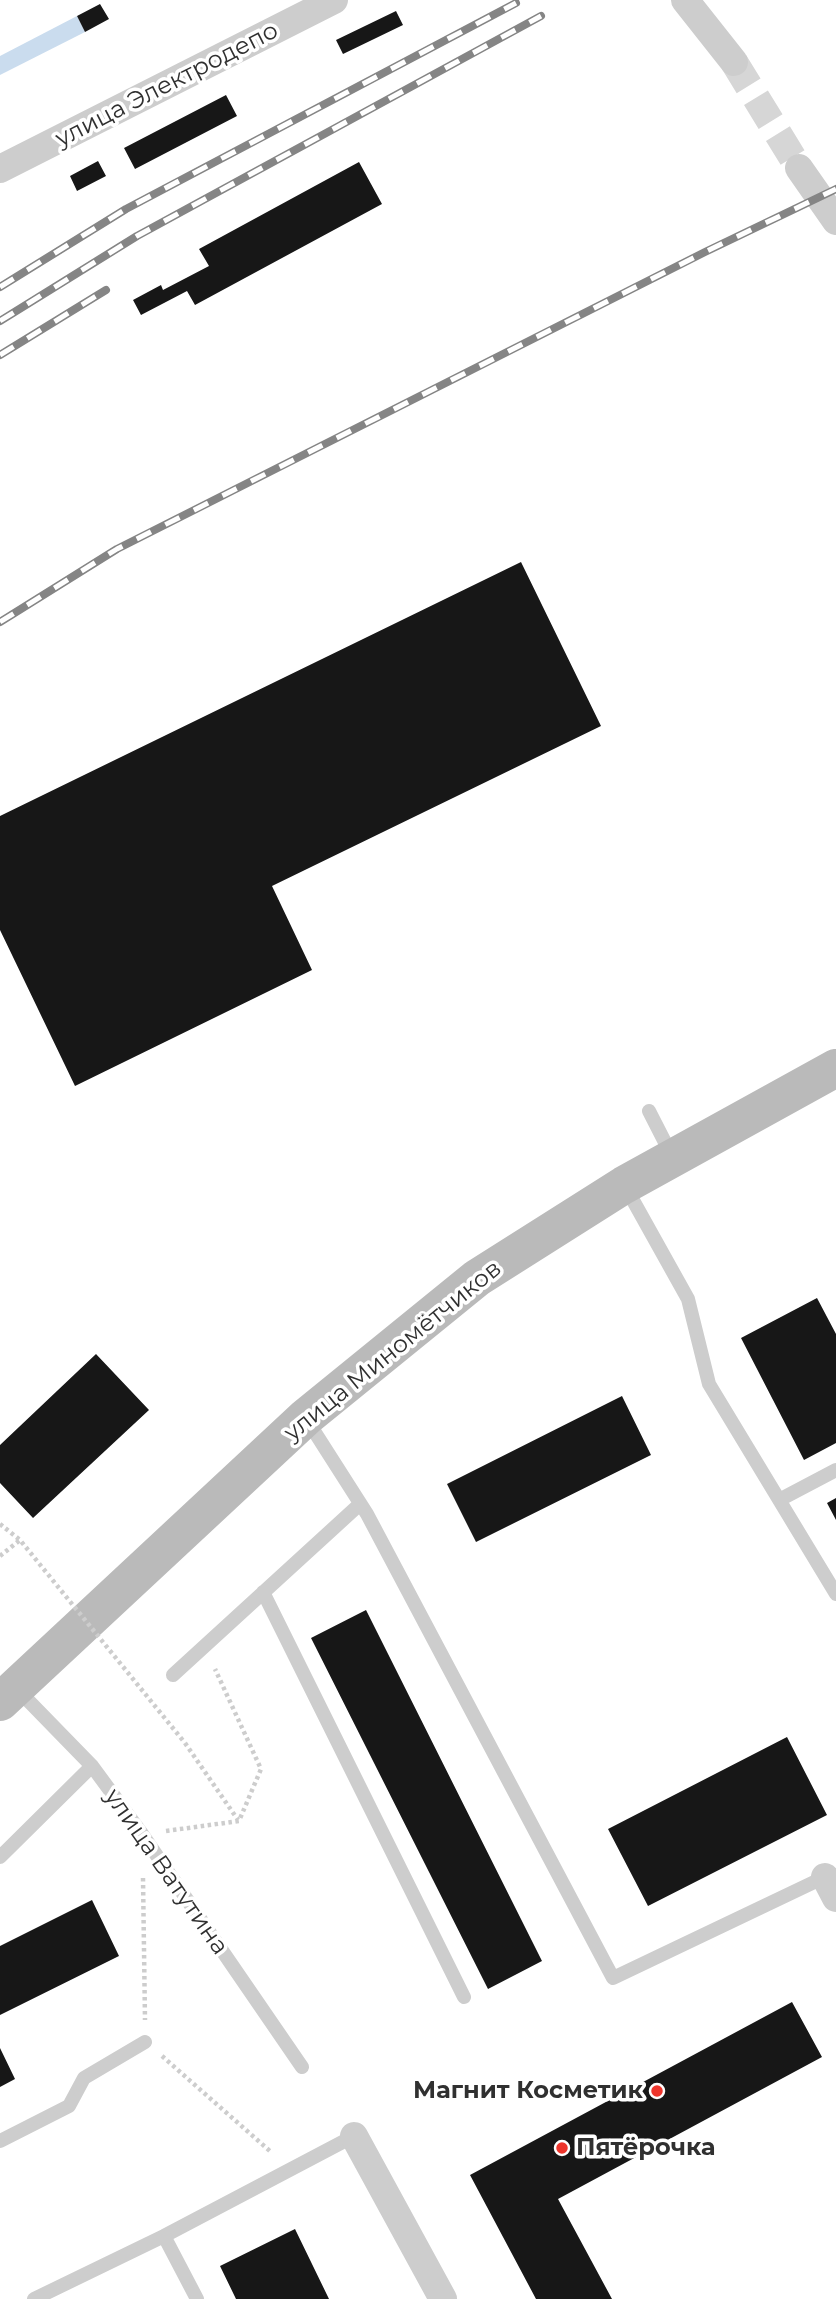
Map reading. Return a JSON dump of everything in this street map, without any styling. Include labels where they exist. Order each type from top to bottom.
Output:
[{"type":"street","name":"улица Электродепо","points":[[0,169],[334,0]]},
{"type":"street","points":[[685,0],[734,62]]},
{"type":"street","points":[[799,168],[836,220]]},
{"type":"street","name":"улица Миномётчиков","points":[[8,1695],[306,1418],[477,1278],[624,1185],[836,1068]]},
{"type":"street","points":[[355,2136],[443,2299]]},
{"type":"lane","points":[[649,1111],[673,1157]]},
{"type":"lane","points":[[624,1185],[688,1300],[709,1384],[836,1594]]},
{"type":"lane","points":[[306,1418],[360,1504],[613,1978],[832,1882]]},
{"type":"lane","points":[[781,1499],[836,1471]]},
{"type":"lane","points":[[173,1675],[360,1504]]},
{"type":"lane","points":[[263,1592],[464,1997]]},
{"type":"lane","name":"улица Ватутина","points":[[8,1695],[92,1766],[302,2067]]},
{"type":"lane","points":[[0,1857],[92,1766]]},
{"type":"lane","points":[[0,2141],[69,2106],[84,2078],[145,2042]]},
{"type":"lane","points":[[34,2299],[164,2236],[355,2136]]},
{"type":"lane","points":[[164,2236],[197,2299]]},
{"type":"path","points":[[0,1524],[20,1540],[185,1744],[239,1821]]},
{"type":"path","points":[[0,1556],[20,1540]]},
{"type":"path","points":[[214,1665],[261,1769],[239,1821]]},
{"type":"path","points":[[239,1821],[142,1834],[145,2042],[292,2169]]},
{"type":"water","points":[[77,16],[85,32],[0,75],[0,56]]},
{"type":"building","points":[[100,4],[109,19],[85,32],[77,16]]},
{"type":"building","points":[[396,11],[403,25],[343,54],[336,40]]},
{"type":"building","points":[[226,95],[237,116],[135,169],[124,148]]},
{"type":"building","points":[[98,161],[106,176],[77,191],[70,176]]},
{"type":"building","points":[[359,162],[382,204],[195,305],[187,291],[141,315],[133,300],[161,285],[163,290],[209,266],[199,249]]},
{"type":"building","points":[[521,562],[601,726],[272,886],[312,970],[75,1086],[0,930],[0,816]]},
{"type":"building","points":[[817,1298],[836,1334],[836,1443],[804,1460],[741,1338]]},
{"type":"building","points":[[96,1354],[149,1410],[33,1518],[0,1483],[0,1445]]},
{"type":"building","points":[[622,1396],[651,1455],[476,1542],[447,1484]]},
{"type":"building","points":[[836,1498],[836,1520],[827,1503]]},
{"type":"building","points":[[366,1610],[542,1961],[488,1989],[311,1638]]},
{"type":"building","points":[[787,1737],[827,1815],[648,1906],[608,1829]]},
{"type":"building","points":[[92,1900],[119,1956],[0,2015],[0,1946]]},
{"type":"building","points":[[792,2002],[822,2057],[558,2199],[612,2299],[536,2299],[470,2175]]},
{"type":"building","points":[[0,2048],[15,2079],[0,2087]]},
{"type":"building","points":[[295,2229],[329,2299],[236,2299],[220,2266]]},
{"type":"tunnel","points":[[734,62],[799,168]]},
{"type":"railway","points":[[0,287],[126,209],[516,3]]},
{"type":"railway","points":[[0,321],[137,236],[541,16]]},
{"type":"railway","points":[[0,622],[117,549],[705,252],[836,189]]},
{"type":"railway","points":[[0,355],[106,290]]},
{"type":"place","name":"Магнит Косметик","points":[[657,2091]]},
{"type":"place","name":"Пятёрочка","points":[[562,2148]]}]
